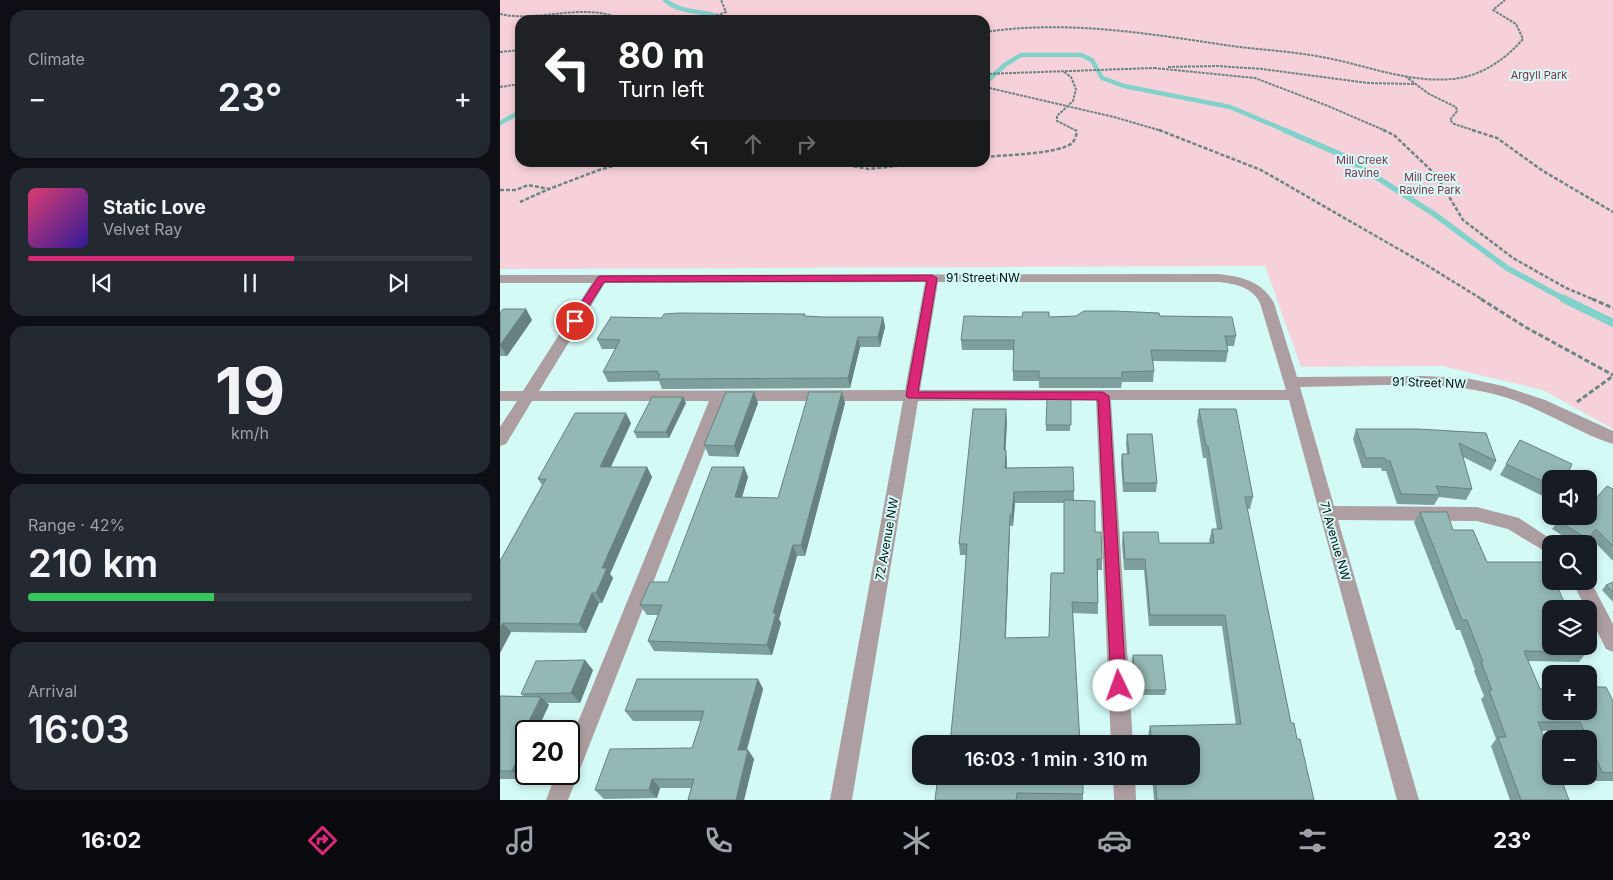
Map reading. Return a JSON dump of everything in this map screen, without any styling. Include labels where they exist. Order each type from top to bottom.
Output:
[{"type":"street","name":"72 Avenue NW","points":[[841,800],[932,278]]},
{"type":"street","name":"91 Street NW","points":[[500,279],[1219,278],[1239,280],[1255,286]]},
{"type":"street","points":[[500,440],[601,279]]},
{"type":"street","name":"71 Avenue NW","points":[[1255,286],[1264,296],[1267,303],[1293,389],[1408,800]]},
{"type":"street","name":"91 Street NW","points":[[500,396],[1103,396],[1293,389],[1423,381],[1466,384],[1521,397],[1562,413],[1613,438]]},
{"type":"street","points":[[580,742],[718,396]]},
{"type":"street","points":[[1103,396],[1122,735]]},
{"type":"street","points":[[1328,513],[1459,512],[1477,514],[1513,523],[1542,542]]},
{"type":"street","points":[[1586,590],[1613,643]]},
{"type":"street","points":[[557,800],[563,785]]},
{"type":"street","points":[[1124,785],[1125,800]]},
{"type":"path","points":[[721,0],[726,9],[724,14],[721,15]]},
{"type":"path","points":[[990,31],[1046,25],[1109,28],[1308,55],[1431,80],[1455,79],[1479,73],[1503,59],[1523,39],[1523,34],[1517,24],[1493,10],[1505,0]]},
{"type":"path","points":[[556,15],[598,13],[610,15]]},
{"type":"path","points":[[500,14],[515,17]]},
{"type":"path","points":[[500,52],[515,50]]},
{"type":"path","points":[[990,74],[1064,72],[1107,68],[1227,66],[1368,83],[1414,84]]},
{"type":"path","points":[[1154,68],[1256,78],[1328,106],[1394,135],[1436,175],[1463,220],[1513,258],[1566,288],[1613,308]]},
{"type":"path","points":[[990,156],[1052,149],[1071,144],[1077,132],[1075,129],[1057,121],[1057,116],[1071,106],[1077,90],[1072,78],[1064,72]]},
{"type":"path","points":[[1405,76],[1414,84],[1456,107],[1457,111],[1450,120],[1454,124],[1497,138],[1542,171],[1613,212]]},
{"type":"path","points":[[500,87],[515,85]]},
{"type":"path","points":[[990,88],[1071,106],[1156,130],[1192,142],[1261,170],[1428,266],[1527,328],[1613,375],[1562,413]]},
{"type":"path","points":[[520,202],[549,189],[610,167]]},
{"type":"path","points":[[858,167],[869,169],[887,167]]},
{"type":"path","points":[[500,190],[516,190],[528,185],[549,189]]},
{"type":"green space","name":"Mill Creek Ravine Park","points":[[500,0],[1613,0],[1613,429],[1543,390],[1442,366],[1301,367],[1265,266],[500,269]]},
{"type":"building","points":[[503,309],[526,309],[500,345],[500,313]]},
{"type":"building","points":[[1084,311],[1159,313],[1160,316],[1232,317],[1236,336],[1225,336],[1228,351],[1151,350],[1154,371],[1122,372],[1122,378],[1039,378],[1039,371],[1013,371],[1014,340],[961,340],[964,316],[1022,317],[1023,312],[1049,312],[1049,317],[1076,316]]},
{"type":"building","points":[[664,314],[883,317],[878,337],[858,337],[848,378],[658,379],[660,374],[657,374],[658,371],[603,372],[620,340],[597,339],[611,317],[662,318]]},
{"type":"building","points":[[726,392],[754,392],[734,446],[704,445]]},
{"type":"building","points":[[809,392],[842,392],[801,545],[793,545],[773,613],[776,613],[767,645],[648,641],[662,605],[640,605],[650,582],[668,582],[712,467],[744,467],[735,497],[778,498]]},
{"type":"building","points":[[1071,396],[1071,425],[1046,425],[1047,397]]},
{"type":"building","points":[[652,397],[683,397],[666,432],[634,432]]},
{"type":"building","points":[[973,409],[1006,409],[1005,468],[1073,467],[1074,491],[1014,492],[1012,515],[1010,515],[1005,638],[1049,637],[1051,573],[1064,573],[1064,500],[1095,501],[1095,532],[1101,532],[1102,559],[1097,559],[1098,603],[1072,602],[1079,735],[951,735],[967,544],[959,544]]},
{"type":"building","points":[[1199,409],[1236,409],[1253,497],[1245,497],[1291,723],[1294,723],[1297,739],[1300,739],[1314,800],[1157,800],[1156,785],[1200,785],[1200,735],[1151,735],[1150,726],[1241,724],[1225,615],[1150,615],[1145,559],[1125,559],[1123,532],[1158,532],[1159,543],[1214,543],[1212,529],[1222,529],[1208,446],[1206,446]]},
{"type":"building","points":[[575,413],[626,413],[600,467],[647,467],[602,568],[607,568],[596,593],[592,593],[579,624],[503,623],[500,628],[500,561],[546,479],[538,479]]},
{"type":"building","points":[[1356,429],[1418,429],[1486,433],[1496,461],[1459,443],[1472,489],[1436,486],[1440,495],[1401,494],[1390,461],[1386,461],[1385,458],[1366,458]]},
{"type":"building","points":[[1127,434],[1152,434],[1157,483],[1124,483],[1122,454],[1129,454]]},
{"type":"building","points":[[1520,440],[1572,464],[1569,470],[1542,470],[1542,481],[1506,464]]},
{"type":"building","points":[[1607,486],[1613,489],[1613,546],[1596,529],[1591,535],[1581,535],[1565,525],[1597,525],[1597,497]]},
{"type":"building","points":[[1420,512],[1447,512],[1453,530],[1473,530],[1487,562],[1542,562],[1542,590],[1559,590],[1563,600],[1542,600],[1542,651],[1524,651],[1540,689],[1542,689],[1542,720],[1597,720],[1597,687],[1606,687],[1613,701],[1613,773],[1602,772],[1597,760],[1597,730],[1584,730],[1580,722],[1538,722],[1542,732],[1542,785],[1563,785],[1569,800],[1521,800],[1498,737],[1506,737],[1489,690],[1492,690],[1481,662],[1483,662],[1467,620],[1462,620]]},
{"type":"building","points":[[1613,582],[1613,592],[1606,585]]},
{"type":"building","points":[[1133,655],[1162,655],[1166,690],[1135,690]]},
{"type":"building","points":[[585,660],[571,693],[521,694],[536,661]]},
{"type":"building","points":[[637,679],[758,679],[738,750],[748,750],[736,800],[688,800],[694,779],[652,779],[649,790],[595,790],[610,749],[692,748],[704,711],[625,711]]},
{"type":"building","points":[[500,696],[541,697],[530,720],[515,720],[515,764],[512,771],[500,771]]},
{"type":"building","points":[[937,785],[1083,785],[1083,794],[1017,793],[1016,800],[935,800]]},
{"type":"waterway","points":[[665,0],[679,8],[713,15]]},
{"type":"waterway","points":[[990,78],[1006,64],[1021,55],[1081,55],[1092,60],[1102,78],[1124,86],[1230,107],[1287,131]]},
{"type":"waterway","points":[[500,123],[515,115]]},
{"type":"waterway","points":[[1284,130],[1342,155],[1434,214],[1507,268],[1566,300]]},
{"type":"waterway","points":[[1566,300],[1613,323]]},
{"type":"route","points":[[575,321],[601,279],[932,278],[912,396],[1103,396],[1119,686]]},
{"type":"park label","name":"Argyll Park","points":[[1539,75]]},
{"type":"park label","name":"Mill Creek Ravine","points":[[1362,166]]}]
